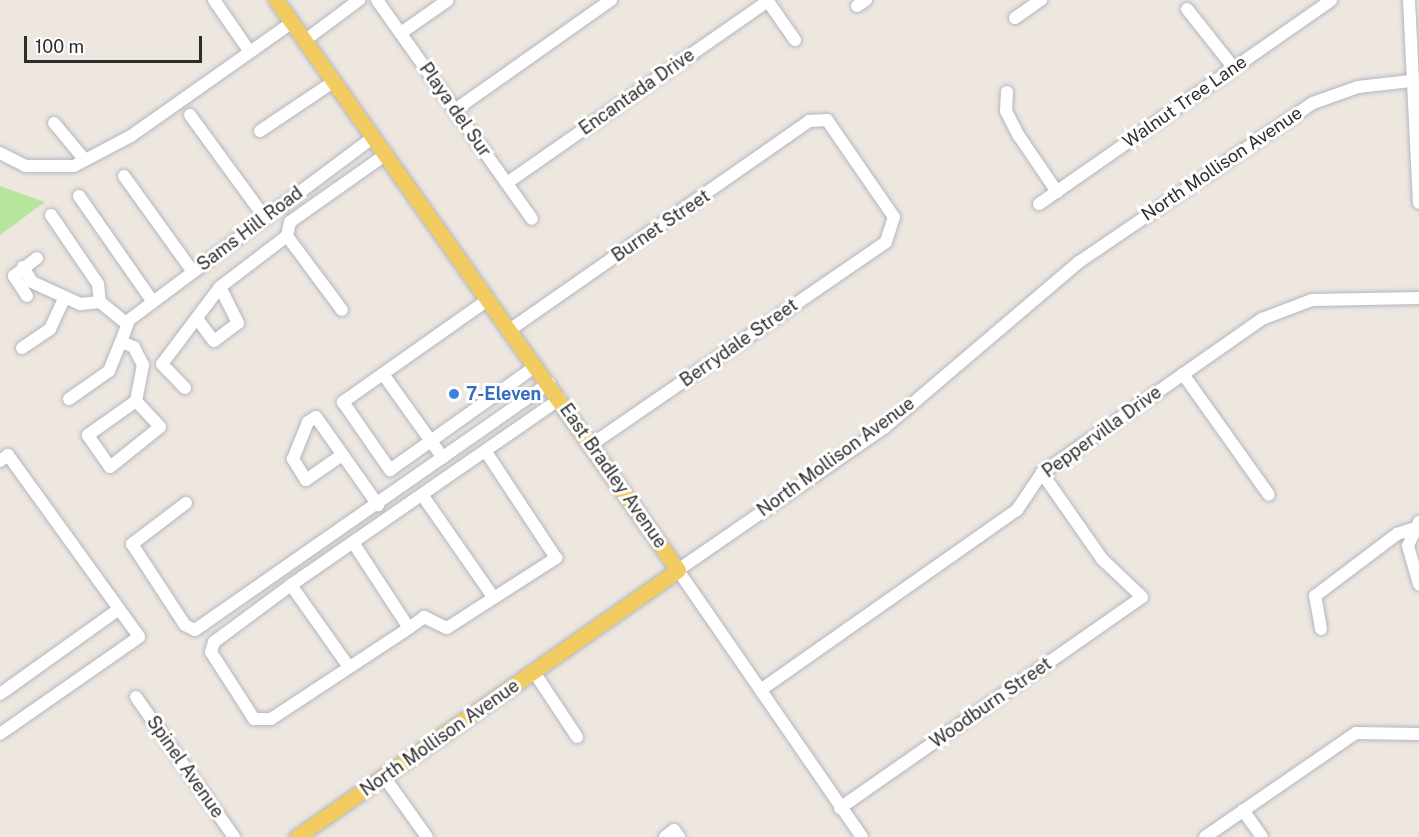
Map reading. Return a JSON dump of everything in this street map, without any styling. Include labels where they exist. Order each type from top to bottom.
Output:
[{"type":"main road","name":"East Bradley Avenue","points":[[276,0],[372,138],[511,329],[678,570]]},
{"type":"main road","name":"North Mollison Avenue","points":[[296,837],[385,778],[678,570]]},
{"type":"street","points":[[214,0],[250,52]]},
{"type":"street","points":[[304,41],[359,0]]},
{"type":"street","name":"Playa del Sur","points":[[377,0],[532,219]]},
{"type":"street","points":[[400,33],[448,0]]},
{"type":"street","points":[[455,110],[611,0]]},
{"type":"street","points":[[768,0],[795,40]]},
{"type":"street","name":"Encantada Drive","points":[[507,183],[768,0]]},
{"type":"street","points":[[1015,18],[1041,0]]},
{"type":"street","name":"Walnut Tree Lane","points":[[1039,204],[1330,0]]},
{"type":"street","points":[[1408,0],[1414,72],[1419,203]]},
{"type":"street","points":[[1187,9],[1234,68]]},
{"type":"street","points":[[0,153],[26,166],[74,166],[131,136],[291,23]]},
{"type":"street","name":"North Mollison Avenue","points":[[678,570],[885,427],[1079,262],[1303,109],[1358,87],[1414,72]]},
{"type":"street","points":[[260,131],[333,82]]},
{"type":"street","points":[[1007,92],[1006,111],[1019,136],[1056,192]]},
{"type":"street","points":[[190,115],[265,218]]},
{"type":"street","name":"Burnet Street","points":[[511,329],[809,120],[827,120],[894,217],[886,242]]},
{"type":"street","points":[[54,123],[85,160]]},
{"type":"street","name":"Sams Hill Road","points":[[128,322],[372,138]]},
{"type":"street","points":[[185,388],[162,364],[198,320],[220,287],[287,236],[290,222],[385,155]]},
{"type":"street","points":[[124,176],[192,272]]},
{"type":"street","points":[[80,196],[153,302]]},
{"type":"street","points":[[51,215],[98,284],[100,302]]},
{"type":"street","points":[[287,236],[342,310]]},
{"type":"street","name":"Berrydale Street","points":[[592,444],[886,242]]},
{"type":"street","points":[[27,296],[14,276],[37,258]]},
{"type":"street","points":[[23,267],[32,282],[80,304],[100,302],[128,322],[109,371],[69,399]]},
{"type":"street","points":[[198,320],[214,341],[238,323],[220,287]]},
{"type":"street","points":[[22,348],[50,329],[65,297]]},
{"type":"street","name":"Peppervilla Drive","points":[[762,689],[1017,510],[1042,473],[1183,374],[1291,306],[1327,298],[1419,298]]},
{"type":"street","points":[[489,299],[343,402],[390,470],[536,366]]},
{"type":"street","points":[[121,342],[134,347],[143,365],[135,401],[88,435],[110,467],[160,427],[135,401]]},
{"type":"street","points":[[383,374],[443,458]]},
{"type":"street","points":[[1183,374],[1269,495]]},
{"type":"street","points":[[186,503],[132,544],[185,626],[195,630],[378,505],[549,383]]},
{"type":"street","points":[[486,452],[556,552],[556,558],[447,628],[424,617],[271,719],[254,718],[211,652],[214,642],[291,585],[354,544],[560,399]]},
{"type":"street","points":[[342,455],[306,480],[293,459],[308,422],[316,417],[378,505]]},
{"type":"street","points":[[0,461],[8,455],[139,637],[0,734]]},
{"type":"street","name":"Woodburn Street","points":[[840,808],[1142,597],[1102,559],[1042,473]]},
{"type":"street","points":[[423,496],[494,598]]},
{"type":"street","points":[[1415,525],[1408,546],[1419,584]]},
{"type":"street","points":[[1321,628],[1315,596],[1396,534],[1415,525]]},
{"type":"street","points":[[354,544],[409,628]]},
{"type":"street","name":"East Bradley Avenue","points":[[678,570],[862,837]]},
{"type":"street","points":[[291,585],[349,667]]},
{"type":"street","points":[[0,694],[119,609]]},
{"type":"street","points":[[534,672],[577,737]]},
{"type":"street","name":"Spinel Avenue","points":[[136,697],[234,837]]},
{"type":"street","points":[[1204,837],[1356,733],[1419,734]]},
{"type":"street","points":[[385,778],[427,837]]},
{"type":"street","points":[[1243,810],[1262,837]]},
{"type":"green space","points":[[0,186],[45,202],[0,235]]},
{"type":"place","name":"7-Eleven","points":[[454,394]]}]
